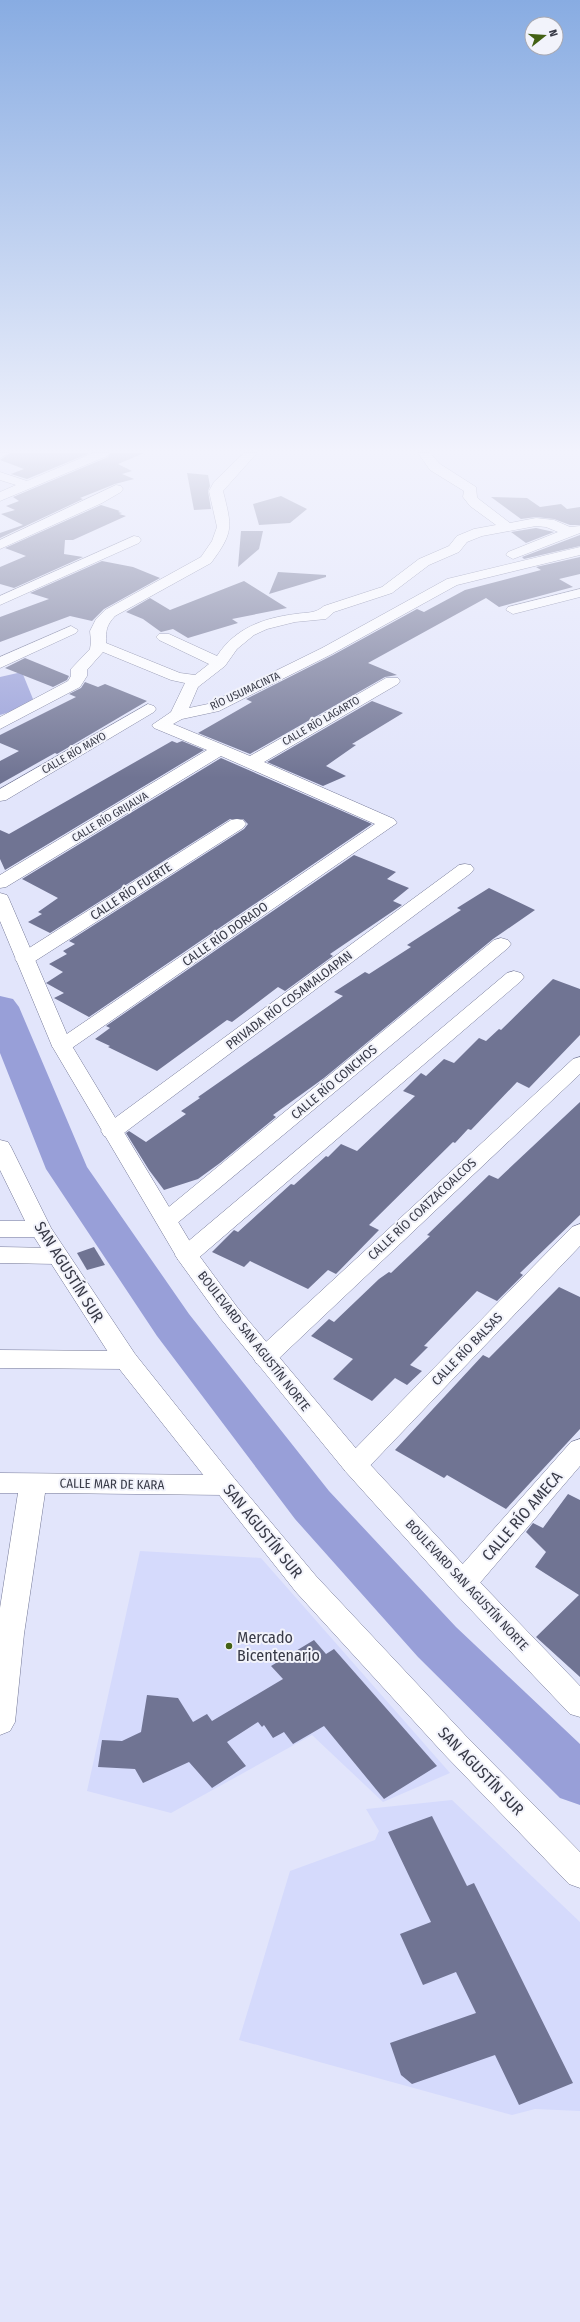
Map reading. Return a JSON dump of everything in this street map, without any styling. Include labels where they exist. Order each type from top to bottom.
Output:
[{"type":"street","points":[[0,601],[87,561]]},
{"type":"street","points":[[0,724],[74,684],[79,676],[79,669],[97,650],[97,631],[101,622],[110,613],[193,569],[204,561]]},
{"type":"street","points":[[176,715],[185,702],[191,685],[220,664],[231,646],[249,632],[262,626],[295,618],[321,616],[329,610],[387,590],[425,561]]},
{"type":"street","points":[[452,582],[462,572],[495,561]]},
{"type":"street","points":[[452,582],[537,561]]},
{"type":"street","name":"RÍO USUMACINTA","points":[[220,750],[160,724],[176,715],[213,708],[327,651],[452,582]]},
{"type":"street","points":[[513,610],[580,593]]},
{"type":"street","points":[[0,663],[71,630]]},
{"type":"street","points":[[164,637],[220,664]]},
{"type":"street","points":[[98,645],[177,677],[198,680]]},
{"type":"street","name":"CALLE RÍO LAGARTO","points":[[251,762],[392,681]]},
{"type":"street","name":"CALLE RÍO MAYO","points":[[0,796],[148,709]]},
{"type":"street","points":[[220,750],[251,762]]},
{"type":"street","name":"CALLE RÍO GRIJALVA","points":[[0,883],[220,750]]},
{"type":"street","name":"CALLE RÍO DORADO","points":[[62,1046],[388,823],[251,762]]},
{"type":"street","name":"CALLE RÍO FUERTE","points":[[25,959],[237,824]]},
{"type":"street","name":"PRIVADA RÍO COSAMALOAPAN","points":[[112,1131],[465,869]]},
{"type":"street","name":"BOULEVARD SAN AGUSTÍN NORTE","points":[[0,898],[62,1046],[187,1255],[229,1313],[355,1465],[463,1583],[580,1705]]},
{"type":"street","name":"CALLE RÍO CONCHOS","points":[[167,1220],[500,944]]},
{"type":"street","points":[[187,1255],[514,977]]},
{"type":"street","name":"CALLE RÍO COATZACOALCOS","points":[[265,1358],[580,1063]]},
{"type":"street","name":"SAN AGUSTÍN SUR","points":[[0,1147],[40,1229],[126,1360],[225,1485],[312,1590],[454,1744],[580,1874]]},
{"type":"street","points":[[0,1229],[40,1229]]},
{"type":"street","name":"CALLE RÍO BALSAS","points":[[355,1465],[580,1232]]},
{"type":"street","points":[[0,1256],[57,1256]]},
{"type":"street","points":[[0,1359],[126,1360]]},
{"type":"street","name":"CALLE RÍO AMECA","points":[[463,1583],[580,1449]]},
{"type":"street","name":"CALLE MAR DE KARA","points":[[0,1483],[225,1485]]},
{"type":"street","points":[[0,1722],[5,1634],[33,1483]]},
{"type":"shaded area","name":"Mercado Bicentenario","points":[[140,1551],[261,1558],[450,1773],[383,1802],[312,1735],[171,1813],[87,1791]]},
{"type":"shaded area","points":[[452,1800],[580,1922],[580,2111],[535,2109],[512,2115],[239,2040],[290,1871],[375,1840],[379,1831],[366,1809]]},
{"type":"water","points":[[22,672],[35,704],[0,715],[0,677]]},
{"type":"building","points":[[13,561],[73,561],[14,588],[0,584],[0,567]]},
{"type":"building","points":[[101,561],[133,567],[160,578],[104,609],[92,621],[70,616],[0,642],[0,617],[49,599],[30,593]]},
{"type":"building","points":[[238,561],[245,561],[238,567]]},
{"type":"building","points":[[561,561],[580,561],[580,574],[559,579],[573,587],[499,607],[486,598],[368,663],[397,675],[385,677],[250,754],[198,733],[252,702],[246,699],[333,655],[417,609],[424,612],[465,590],[541,570],[536,567]]},
{"type":"building","points":[[278,572],[326,575],[326,577],[269,594]]},
{"type":"building","points":[[244,581],[287,608],[232,619],[238,623],[188,638],[173,629],[161,632],[143,619],[126,612],[150,598],[170,610]]},
{"type":"building","points":[[25,658],[69,676],[67,680],[53,687],[5,668]]},
{"type":"building","points":[[85,682],[98,687],[105,684],[147,701],[57,754],[55,753],[0,784],[0,761],[19,751],[0,743],[0,735],[76,697],[69,694],[81,688]]},
{"type":"building","points":[[372,701],[403,713],[352,744],[356,745],[326,766],[346,776],[323,786],[267,762]]},
{"type":"building","points":[[172,741],[177,743],[182,741],[204,750],[5,870],[0,859],[0,830],[9,834]]},
{"type":"building","points":[[221,758],[372,824],[89,1017],[54,998],[64,993],[46,983],[63,972],[49,964],[67,954],[63,951],[75,944],[69,941],[244,829],[248,824],[243,819],[230,819],[50,933],[28,922],[42,914],[38,912],[58,898],[22,879]]},
{"type":"building","points":[[354,855],[396,872],[387,879],[409,888],[393,901],[402,905],[330,954],[333,956],[285,991],[278,987],[232,1022],[227,1020],[157,1071],[95,1039],[110,1028],[106,1026]]},
{"type":"building","points":[[489,888],[535,910],[493,939],[324,1078],[273,1115],[276,1117],[220,1163],[198,1179],[164,1190],[149,1170],[126,1133],[129,1131],[146,1142],[186,1114],[181,1111],[200,1098],[198,1097],[343,996],[334,992],[365,972],[369,974],[411,947],[407,945],[461,910],[457,908]]},
{"type":"building","points":[[553,979],[580,989],[580,1035],[529,1088],[517,1082],[471,1130],[468,1129],[455,1143],[453,1142],[369,1225],[379,1230],[336,1274],[328,1270],[308,1289],[250,1261],[244,1267],[212,1252],[234,1230],[238,1232],[291,1184],[294,1185],[326,1156],[328,1157],[341,1144],[357,1151],[415,1096],[403,1091],[421,1073],[426,1076],[444,1059],[454,1063],[479,1038],[486,1041],[499,1029],[501,1030]]},
{"type":"building","points":[[580,1102],[580,1215],[520,1273],[523,1275],[497,1301],[477,1291],[424,1346],[428,1347],[410,1365],[422,1371],[407,1385],[395,1378],[372,1401],[333,1379],[353,1359],[311,1336],[329,1319],[334,1322],[379,1279],[389,1272],[391,1273],[430,1236],[427,1235],[489,1175],[498,1179]]},
{"type":"building","points":[[94,1247],[105,1265],[87,1270],[77,1253]]},
{"type":"building","points":[[559,1287],[580,1297],[580,1429],[506,1509],[447,1475],[444,1478],[395,1450],[483,1355],[489,1358]]},
{"type":"building","points":[[568,1494],[580,1500],[580,1677],[536,1637],[579,1595],[535,1567],[546,1552],[526,1532],[533,1523],[543,1528]]},
{"type":"building","points":[[314,1640],[326,1654],[334,1649],[437,1766],[384,1799],[324,1726],[293,1744],[284,1732],[273,1738],[264,1725],[262,1727],[258,1722],[227,1742],[246,1766],[212,1788],[189,1762],[143,1783],[135,1769],[98,1767],[102,1740],[122,1741],[141,1732],[147,1695],[178,1698],[193,1722],[207,1714],[212,1721],[283,1679],[271,1666]]},
{"type":"building","points":[[432,1816],[467,1886],[474,1883],[573,2083],[519,2105],[495,2055],[412,2084],[401,2075],[390,2043],[476,2013],[456,1972],[423,1985],[400,1934],[431,1922],[388,1832]]},
{"type":"waterway","points":[[0,1007],[67,1169],[173,1325],[312,1505],[437,1642],[580,1780]]},
{"type":"place","name":"Mercado Bicentenario","points":[[229,1646]]}]
